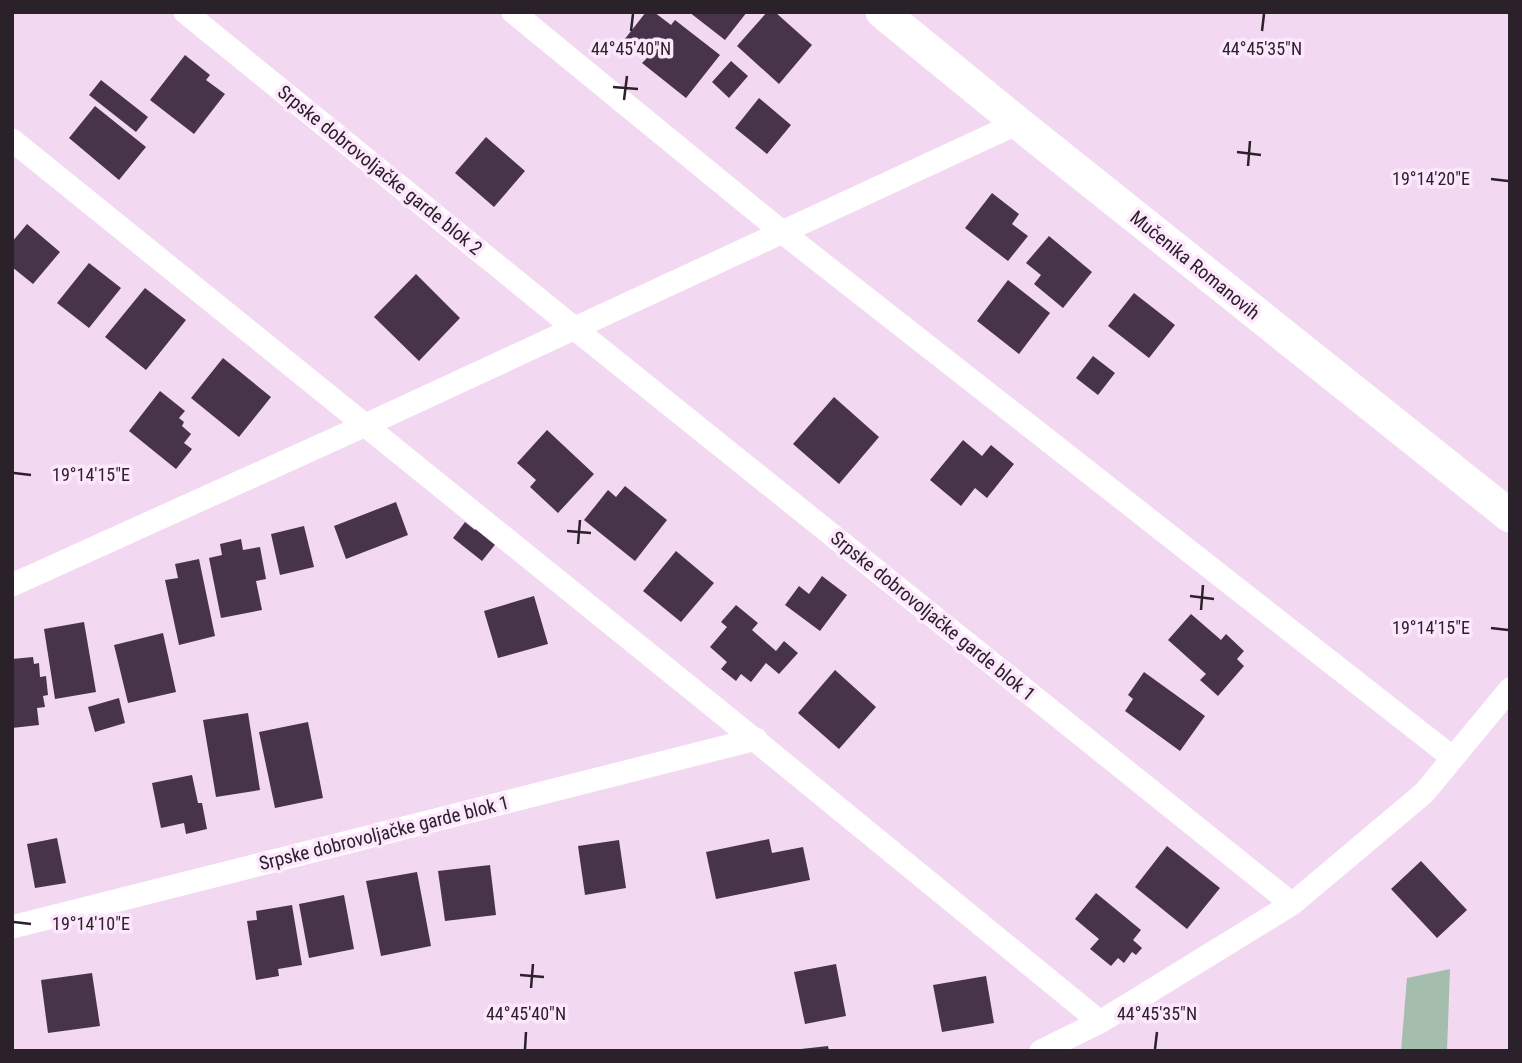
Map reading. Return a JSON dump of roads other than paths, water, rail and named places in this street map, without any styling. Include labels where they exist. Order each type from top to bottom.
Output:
[{"type":"street","name":"Srpske dobrovoljačke garde blok 2","points":[[185,12],[575,328]]},
{"type":"street","points":[[513,12],[782,232],[1453,758]]},
{"type":"street","name":"Mučenika Romanovih","points":[[882,12],[1510,516]]},
{"type":"street","points":[[12,585],[368,424],[1018,123]]},
{"type":"street","points":[[12,140],[368,424],[1100,1022]]},
{"type":"street","name":"Srpske dobrovoljačke garde blok 1","points":[[575,328],[1292,904]]},
{"type":"street","points":[[1041,1051],[1100,1022],[1292,904],[1424,793],[1510,690]]},
{"type":"street","name":"Srpske dobrovoljačke garde blok 1","points":[[12,927],[756,739]]}]
